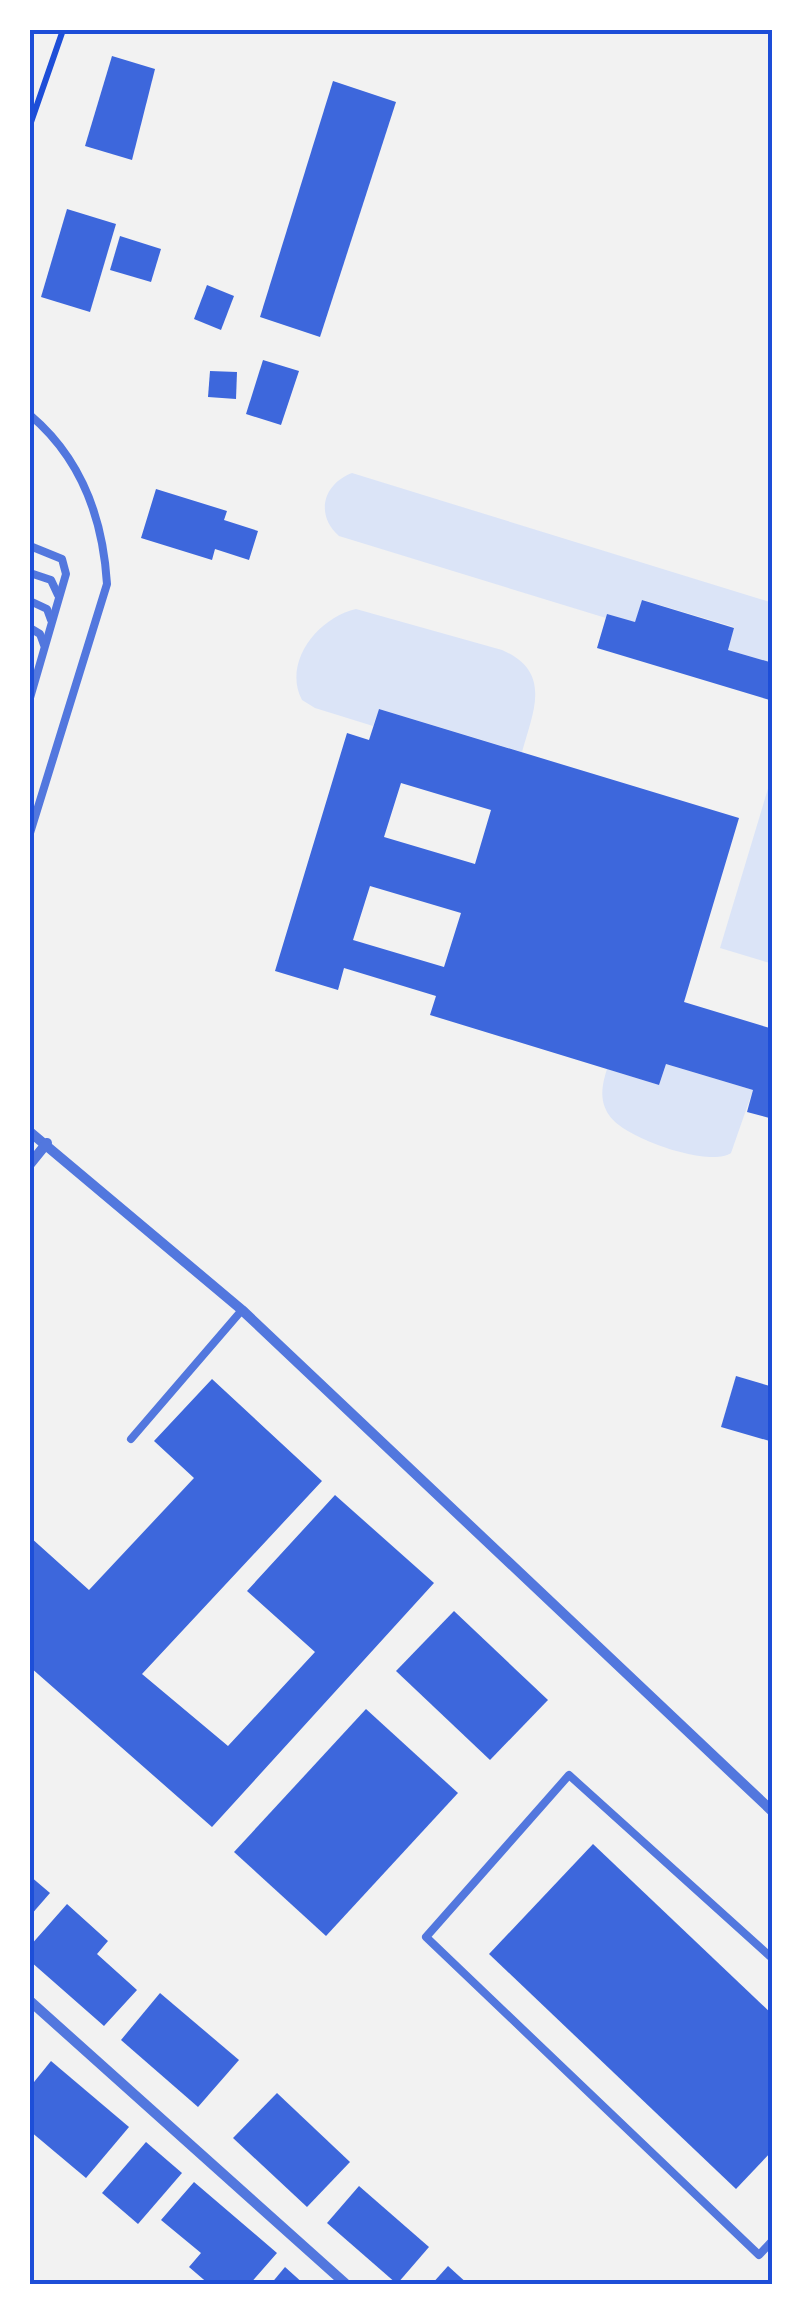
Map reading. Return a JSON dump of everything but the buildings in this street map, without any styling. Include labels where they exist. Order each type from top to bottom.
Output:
[{"type":"street","points":[[30,1132],[47,1142],[242,1310],[773,1812]]},
{"type":"street","points":[[30,1164],[47,1142]]},
{"type":"street","points":[[30,2000],[347,2285]]},
{"type":"lane","points":[[30,416],[50,432],[82,480],[106,556],[107,584],[30,833]]},
{"type":"lane","points":[[30,546],[54,554],[64,563],[66,579],[30,698]]},
{"type":"lane","points":[[30,573],[54,584],[58,604]]},
{"type":"lane","points":[[30,601],[47,609],[50,630]]},
{"type":"lane","points":[[30,628],[42,638],[43,654]]},
{"type":"lane","points":[[131,1439],[242,1310]]},
{"type":"lane","points":[[773,1959],[570,1776],[426,1937],[759,2255],[773,2240]]},
{"type":"path","points":[[30,125],[62,30]]},
{"type":"shaded area","points":[[352,473],[773,603],[773,663],[728,650],[734,627],[643,600],[635,622],[606,618],[339,536],[327,519],[326,501],[334,485]]},
{"type":"shaded area","points":[[356,609],[502,650],[518,659],[534,681],[535,694],[522,752],[379,709],[373,726],[315,708],[302,700],[297,671],[308,643],[329,621]]},
{"type":"shaded area","points":[[773,772],[773,964],[720,948]]},
{"type":"shaded area","points":[[666,1064],[753,1090],[731,1153],[705,1157],[667,1148],[631,1133],[609,1115],[602,1092],[607,1069],[659,1085]]}]
